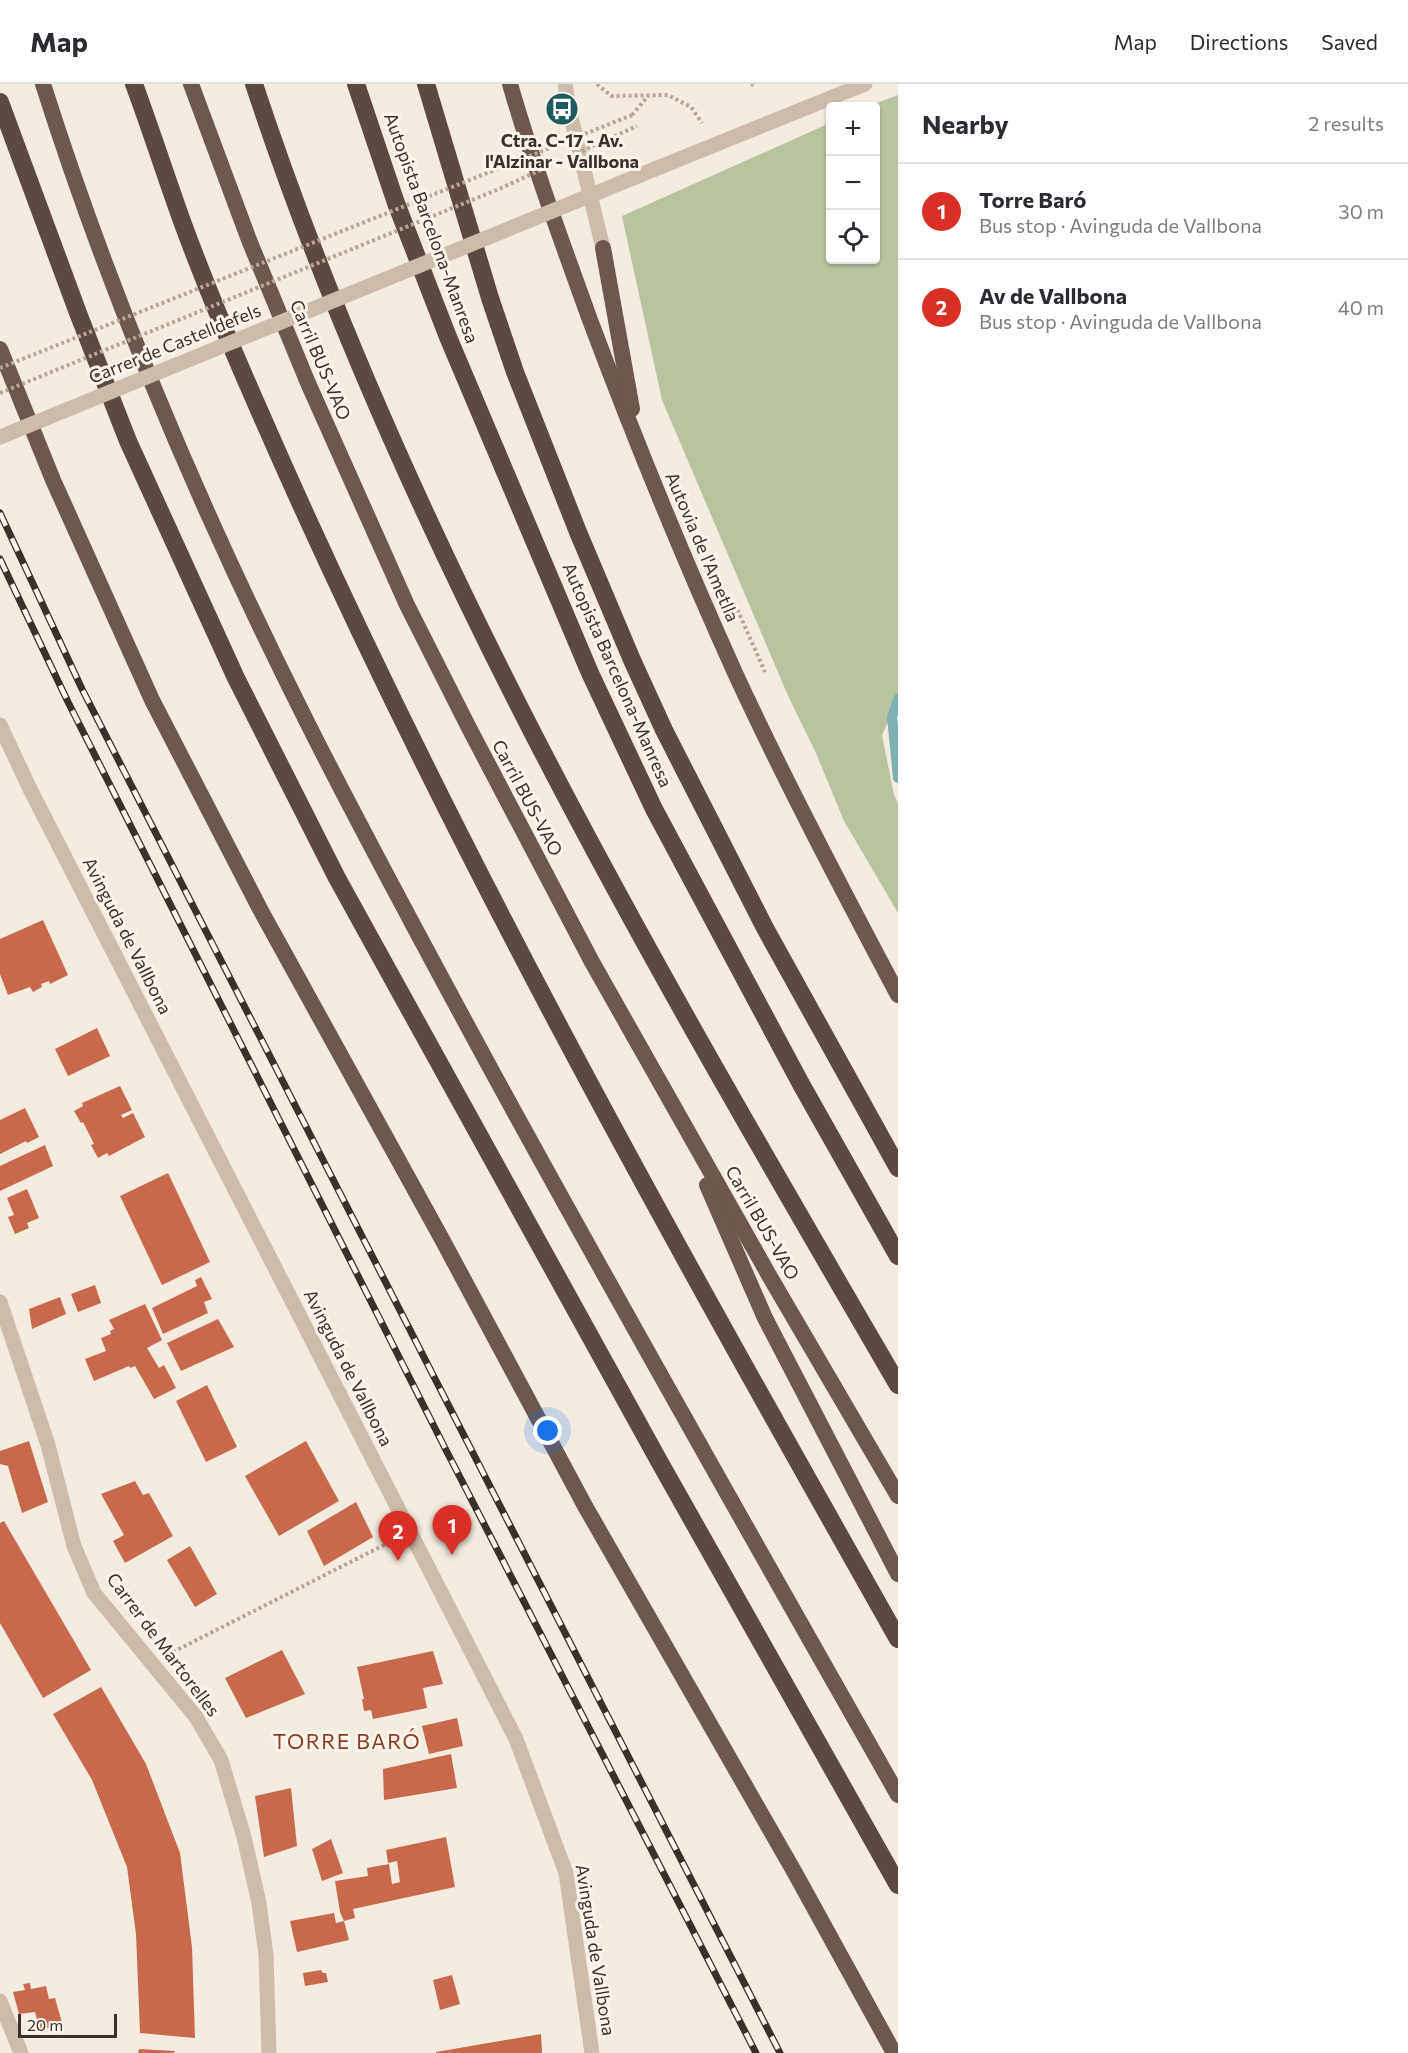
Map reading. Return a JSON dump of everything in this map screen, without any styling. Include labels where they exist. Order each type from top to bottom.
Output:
[{"type":"highway","points":[[43,84],[66,158],[174,437],[307,723],[449,993],[602,1272],[898,1795]]},
{"type":"highway","points":[[134,84],[185,228],[257,407],[349,611],[418,752],[549,1006],[735,1351],[898,1639]]},
{"type":"highway","name":"Carril BUS-VAO","points":[[191,84],[249,240],[308,383],[407,605],[525,837],[674,1107],[898,1496]]},
{"type":"highway","points":[[254,84],[282,171],[362,372],[398,454],[504,678],[679,1004],[898,1385]]},
{"type":"highway","name":"Autopista Barcelona-Manresa","points":[[356,84],[396,203],[448,337],[590,673],[654,809],[801,1084],[898,1256]]},
{"type":"highway","points":[[426,84],[490,298],[515,372],[561,492],[632,660],[664,730],[765,928],[898,1168]]},
{"type":"highway","name":"Autovia de l'Ametlla","points":[[512,90],[522,127],[572,270],[639,449],[737,676],[824,855],[898,995]]},
{"type":"highway","points":[[0,102],[128,441],[252,710],[348,899],[659,1461],[898,1886]]},
{"type":"highway","points":[[603,248],[639,449]]},
{"type":"highway","points":[[0,349],[53,480],[152,700],[260,909],[585,1506],[795,1873],[894,2053]]},
{"type":"highway","points":[[674,1107],[765,1318],[898,1574]]},
{"type":"street","points":[[565,84],[603,248]]},
{"type":"street","name":"Carrer de Castelldefels","points":[[0,437],[866,84]]},
{"type":"street","name":"Avinguda de Vallbona","points":[[0,725],[35,800],[516,1739],[566,1873],[592,2053]]},
{"type":"street","name":"Carrer de Martorelles","points":[[0,1302],[48,1445],[74,1546],[94,1593],[196,1718],[221,1760],[244,1838],[259,1902],[266,1955],[268,2053]]},
{"type":"street","points":[[0,2001],[21,2053]]},
{"type":"path","points":[[597,84],[611,96],[668,95],[692,107],[702,124]]},
{"type":"path","points":[[0,368],[632,115],[648,95]]},
{"type":"path","name":"Carrer de Castelldefels","points":[[0,393],[500,189],[637,126]]},
{"type":"path","points":[[593,130],[598,153]]},
{"type":"path","points":[[731,594],[769,679]]},
{"type":"path","points":[[152,1663],[394,1539]]},
{"type":"green space","points":[[898,95],[898,700],[882,735],[894,795],[898,803],[898,913],[844,821],[662,400],[622,216],[826,125],[826,264],[880,264],[880,102]]},
{"type":"building","points":[[43,920],[68,975],[50,984],[49,981],[41,984],[42,987],[33,992],[30,987],[8,995],[0,974],[0,939]]},
{"type":"building","points":[[97,1028],[110,1056],[68,1076],[55,1049]]},
{"type":"building","points":[[120,1086],[132,1110],[121,1115],[123,1118],[133,1113],[145,1137],[109,1156],[107,1153],[98,1158],[83,1122],[81,1123],[74,1111],[83,1106],[82,1103]]},
{"type":"building","points":[[25,1108],[39,1137],[0,1154],[0,1120]]},
{"type":"building","points":[[45,1145],[53,1166],[0,1191],[0,1166]]},
{"type":"building","points":[[168,1173],[210,1262],[162,1285],[120,1196]]},
{"type":"building","points":[[27,1189],[39,1218],[27,1223],[29,1228],[15,1234],[8,1217],[14,1215],[7,1198]]},
{"type":"building","points":[[201,1277],[212,1299],[204,1302],[208,1313],[163,1334],[152,1308],[197,1286],[195,1280]]},
{"type":"building","points":[[95,1285],[101,1303],[78,1312],[71,1294]]},
{"type":"building","points":[[60,1297],[66,1314],[32,1329],[29,1309]]},
{"type":"building","points":[[145,1304],[162,1340],[147,1348],[159,1368],[164,1365],[176,1388],[154,1399],[135,1366],[130,1368],[129,1366],[94,1381],[85,1359],[106,1351],[101,1338],[111,1334],[110,1331],[114,1329],[109,1320]]},
{"type":"building","points":[[218,1319],[234,1347],[181,1371],[167,1343]]},
{"type":"building","points":[[207,1385],[237,1447],[206,1462],[176,1401]]},
{"type":"building","points":[[29,1441],[48,1502],[22,1513],[8,1466],[0,1464],[0,1451]]},
{"type":"building","points":[[306,1441],[339,1501],[279,1536],[245,1476]]},
{"type":"building","points":[[135,1481],[143,1495],[149,1493],[173,1536],[125,1563],[113,1541],[124,1535],[101,1494]]},
{"type":"building","points":[[356,1502],[373,1537],[324,1566],[307,1531]]},
{"type":"building","points":[[4,1521],[91,1670],[43,1698],[0,1623],[0,1523]]},
{"type":"building","points":[[190,1546],[217,1594],[195,1607],[167,1560]]},
{"type":"building","points":[[282,1650],[305,1694],[246,1718],[225,1678]]},
{"type":"building","points":[[433,1651],[443,1684],[423,1688],[427,1708],[373,1719],[371,1710],[364,1711],[362,1699],[364,1699],[357,1667]]},
{"type":"building","points":[[101,1687],[146,1764],[180,1853],[192,1947],[195,2038],[140,2033],[136,1934],[127,1867],[92,1780],[53,1714]]},
{"type":"building","points":[[457,1718],[463,1746],[429,1754],[422,1726]]},
{"type":"building","points":[[451,1754],[457,1788],[384,1800],[383,1769]]},
{"type":"building","points":[[291,1788],[297,1846],[264,1857],[255,1796]]},
{"type":"building","points":[[446,1837],[455,1887],[353,1909],[355,1918],[344,1921],[340,1912],[335,1881],[368,1876],[367,1868],[389,1864],[392,1884],[400,1882],[397,1861],[388,1863],[386,1850]]},
{"type":"building","points":[[331,1839],[343,1873],[322,1881],[312,1849]]},
{"type":"building","points":[[334,1913],[336,1923],[344,1921],[349,1940],[297,1952],[290,1921]]},
{"type":"building","points":[[321,1970],[326,1973],[328,1982],[305,1986],[303,1973]]},
{"type":"building","points":[[452,1975],[460,2004],[440,2010],[433,1980]]},
{"type":"building","points":[[30,1983],[31,1989],[46,1986],[49,1999],[55,1998],[62,2023],[40,2030],[35,2012],[19,2014],[13,1992],[25,1990],[23,1984]]},
{"type":"building","points":[[541,2034],[542,2053],[436,2053],[436,2052]]},
{"type":"building","points":[[139,2049],[175,2051],[174,2053],[138,2053]]},
{"type":"waterway","points":[[898,699],[892,717],[898,778]]},
{"type":"railway","points":[[0,513],[82,689],[780,2053]]},
{"type":"railway","points":[[0,559],[68,702],[446,1450],[756,2053]]},
{"type":"place","name":"Ctra. C-17 - Av. l'Alzinar - Vallbona","points":[[562,109]]},
{"type":"place","name":"Torre Baró","points":[[452,1555]]},
{"type":"place","name":"Av de Vallbona","points":[[398,1561]]},
{"type":"district","name":"TORRE BARÓ","points":[[347,1742]]}]
